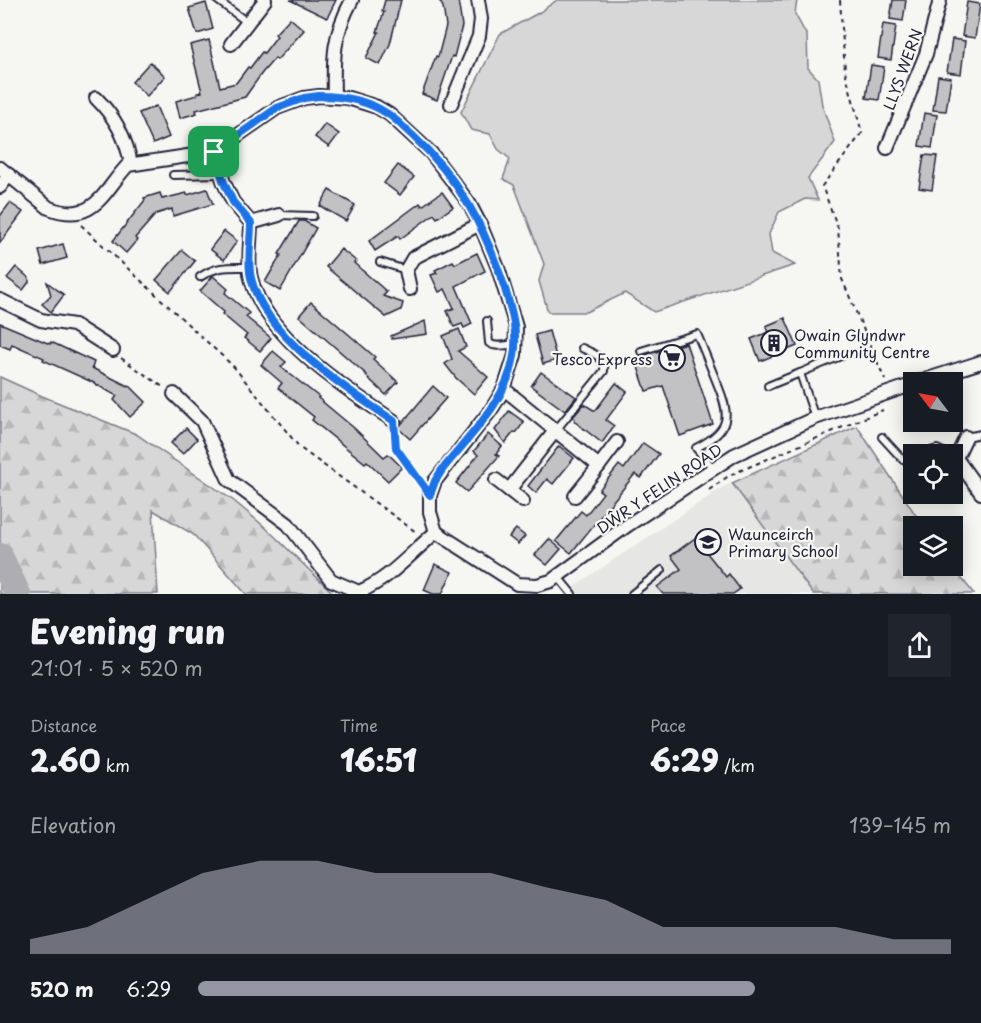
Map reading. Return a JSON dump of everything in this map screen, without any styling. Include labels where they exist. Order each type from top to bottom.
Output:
[{"type":"street","points":[[231,44],[266,0]]},
{"type":"street","points":[[334,96],[333,51],[343,16],[352,0]]},
{"type":"street","points":[[451,104],[479,36],[481,19],[478,0]]},
{"type":"street","name":"LLYS WERN","points":[[887,148],[926,54],[940,0]]},
{"type":"street","points":[[0,187],[4,172],[49,208],[77,212],[98,202],[122,171],[131,164],[214,152],[277,108],[304,98],[334,96],[363,102],[390,115],[431,153],[469,203],[480,224],[498,268],[516,327],[511,370],[504,389],[491,410],[435,481],[430,495],[431,536],[386,577],[359,593],[331,580],[288,524],[229,480],[202,421],[174,394]]},
{"type":"street","points":[[96,98],[109,111],[118,125],[128,147],[131,164]]},
{"type":"street","points":[[214,152],[233,202],[251,223],[250,277],[261,306],[296,347],[339,385],[394,421]]},
{"type":"street","points":[[251,223],[279,215]]},
{"type":"street","points":[[410,289],[406,270],[413,258],[480,224]]},
{"type":"street","points":[[0,300],[41,320],[74,325],[113,350]]},
{"type":"street","name":"DŴR Y FELIN ROAD","points":[[950,372],[981,362]]},
{"type":"street","name":"DŴR Y FELIN ROAD","points":[[431,536],[515,589],[537,585],[558,577],[628,525],[712,467],[734,455],[815,418],[903,387]]},
{"type":"street","points":[[504,389],[598,466]]},
{"type":"street","points":[[509,490],[555,431]]},
{"type":"street","points":[[961,444],[966,437]]},
{"type":"street","points":[[575,496],[617,442]]},
{"type":"street","points":[[963,470],[981,493]]},
{"type":"street","points":[[496,480],[523,501]]},
{"type":"lane","points":[[217,0],[248,22]]},
{"type":"lane","points":[[173,175],[221,174]]},
{"type":"lane","points":[[279,215],[313,216]]},
{"type":"lane","points":[[380,262],[406,270]]},
{"type":"lane","points":[[200,277],[213,268],[250,267]]},
{"type":"lane","points":[[487,321],[491,345],[515,344]]},
{"type":"lane","points":[[641,351],[697,334],[726,407],[723,427],[710,441],[696,448],[712,467]]},
{"type":"lane","points":[[555,431],[603,370],[602,359],[582,348]]},
{"type":"lane","points":[[768,386],[841,356]]},
{"type":"lane","points":[[800,373],[815,418]]},
{"type":"lane","points":[[966,437],[981,434]]},
{"type":"lane","points":[[882,437],[903,460]]},
{"type":"lane","points":[[632,594],[662,570]]},
{"type":"lane","points":[[558,577],[572,594]]},
{"type":"path","points":[[840,0],[845,71],[862,132],[822,186],[838,228],[842,279],[890,391]]},
{"type":"path","points":[[77,212],[78,222],[233,366],[300,448],[431,536]]},
{"type":"path","points":[[113,350],[174,394]]},
{"type":"path","points":[[709,490],[730,475],[884,409]]},
{"type":"path","points":[[394,421],[396,448],[430,495]]},
{"type":"shaded area","name":"Waunceirch Primary School","points":[[732,483],[813,594],[566,594],[579,583]]},
{"type":"green space","points":[[557,0],[797,0],[795,14],[807,36],[808,68],[818,79],[822,105],[835,142],[808,178],[818,200],[805,199],[779,212],[769,234],[772,253],[795,265],[654,312],[625,293],[586,312],[548,312],[539,281],[544,264],[514,185],[503,179],[510,159],[498,149],[490,134],[471,130],[461,112],[500,34]]},
{"type":"green space","points":[[0,377],[136,434],[234,501],[266,528],[334,594],[246,594],[194,535],[153,510],[158,594],[0,594]]},
{"type":"green space","points":[[857,426],[903,496],[903,504],[908,504],[916,516],[903,516],[903,576],[960,576],[974,594],[813,594],[732,483]]},
{"type":"building","points":[[290,0],[336,0],[327,18]]},
{"type":"building","points":[[385,0],[401,0],[390,44],[380,65],[366,58],[379,32],[377,32],[384,12],[382,11]]},
{"type":"building","points":[[439,0],[458,0],[462,26],[454,57],[452,56],[437,100],[422,94],[436,56],[438,57],[446,26],[443,7]]},
{"type":"building","points":[[893,0],[906,0],[903,21],[890,19]]},
{"type":"building","points":[[967,2],[980,4],[975,38],[962,36]]},
{"type":"building","points":[[206,3],[213,29],[197,34],[189,8]]},
{"type":"building","points":[[290,18],[304,30],[277,60],[275,58],[245,97],[196,110],[197,113],[180,118],[176,101],[202,92],[190,45],[209,40],[220,87],[236,83],[262,52],[264,53],[277,36],[275,34]]},
{"type":"building","points":[[883,24],[896,26],[891,60],[878,58]]},
{"type":"building","points":[[952,39],[965,41],[961,74],[947,72]]},
{"type":"building","points":[[150,62],[165,76],[147,96],[132,82]]},
{"type":"building","points":[[871,65],[884,67],[879,100],[866,98]]},
{"type":"building","points":[[938,76],[951,78],[946,111],[933,110]]},
{"type":"building","points":[[156,106],[169,137],[153,144],[139,113]]},
{"type":"building","points":[[924,113],[937,115],[932,148],[919,146]]},
{"type":"building","points":[[325,124],[339,134],[329,147],[315,137]]},
{"type":"building","points":[[924,155],[937,156],[932,190],[919,188]]},
{"type":"building","points":[[398,165],[414,177],[400,195],[384,183]]},
{"type":"building","points":[[207,189],[213,204],[173,216],[172,209],[156,214],[135,238],[137,240],[126,253],[113,241],[145,200],[144,198],[160,193],[162,199]]},
{"type":"building","points":[[329,190],[355,205],[346,221],[320,206]]},
{"type":"building","points":[[442,192],[453,207],[437,218],[434,214],[400,239],[398,236],[375,251],[369,241],[420,203],[422,206]]},
{"type":"building","points":[[10,203],[23,212],[0,243],[0,216]]},
{"type":"building","points":[[299,221],[304,221],[316,228],[280,291],[265,282]]},
{"type":"building","points":[[224,231],[237,241],[224,260],[210,249]]},
{"type":"building","points":[[63,244],[67,258],[43,265],[39,251]]},
{"type":"building","points":[[341,249],[387,292],[383,296],[403,303],[401,310],[386,317],[326,267]]},
{"type":"building","points":[[182,250],[195,261],[170,292],[156,280]]},
{"type":"building","points":[[477,253],[485,271],[456,286],[472,324],[464,328],[462,324],[454,327],[447,311],[454,308],[445,289],[439,292],[431,275],[437,273],[435,270],[453,261],[455,264]]},
{"type":"building","points":[[16,267],[29,278],[23,290],[7,278]]},
{"type":"building","points":[[213,276],[228,289],[225,293],[249,313],[246,317],[271,338],[260,351],[244,338],[247,335],[222,314],[224,312],[200,291]]},
{"type":"building","points":[[47,282],[64,295],[51,312],[42,304],[51,295]]},
{"type":"building","points":[[311,302],[375,357],[373,359],[398,382],[386,395],[367,375],[299,316]]},
{"type":"building","name":"Owain Glyndwr Community Centre","points":[[785,318],[797,346],[760,361],[751,339],[769,332],[766,326]]},
{"type":"building","points":[[425,321],[427,334],[392,339],[391,336]]},
{"type":"building","points":[[0,323],[50,344],[51,342],[94,362],[92,368],[129,385],[146,402],[130,417],[114,400],[117,396],[92,382],[12,344],[10,349],[0,345]]},
{"type":"building","points":[[459,329],[466,347],[458,351],[488,377],[474,394],[456,378],[445,364],[452,359],[443,336]]},
{"type":"building","points":[[549,331],[557,360],[543,364],[535,335]]},
{"type":"building","points":[[686,343],[713,424],[680,436],[663,386],[646,391],[635,358]]},
{"type":"building","points":[[273,351],[286,362],[281,367],[319,397],[384,457],[388,454],[402,467],[388,481],[367,461],[365,463],[312,420],[314,417],[278,388],[282,383],[261,365]]},
{"type":"building","points":[[541,372],[576,397],[565,411],[531,386]]},
{"type":"building","points":[[616,383],[627,392],[606,420],[614,426],[602,443],[574,421],[573,417],[584,404],[595,411]]},
{"type":"building","points":[[433,386],[446,398],[410,439],[398,428]]},
{"type":"building","points":[[509,411],[524,422],[505,443],[495,430]]},
{"type":"building","points":[[186,428],[197,439],[183,454],[171,443]]},
{"type":"building","points":[[488,434],[502,446],[496,454],[499,456],[467,492],[456,483],[478,455],[474,451]]},
{"type":"building","points":[[643,443],[659,454],[641,478],[635,474],[571,553],[556,541],[581,511],[586,515],[603,493],[599,490],[619,465],[624,469]]},
{"type":"building","points":[[559,446],[574,458],[553,484],[547,479],[536,493],[528,486]]},
{"type":"building","points":[[516,529],[525,536],[518,544],[509,537]]},
{"type":"building","points":[[695,538],[726,577],[729,574],[740,589],[733,594],[663,594],[657,587],[681,569],[671,556]]},
{"type":"building","points":[[549,539],[561,549],[547,565],[535,555]]},
{"type":"building","points":[[435,564],[452,572],[442,594],[433,594],[424,590]]},
{"type":"waterway","points":[[0,556],[18,594]]},
{"type":"place","name":"Owain Glyndwr Community Centre","points":[[774,343]]},
{"type":"place","name":"Tesco Express","points":[[672,358]]},
{"type":"place","name":"Waunceirch Primary School","points":[[708,542]]},
{"type":"route","points":[[319,96],[348,98],[377,107],[390,115],[431,153],[469,203],[498,268],[516,327],[515,355],[498,400],[442,470],[430,495],[396,448],[394,421],[339,385],[296,347],[261,306],[250,277],[251,223],[233,202],[214,152],[277,108],[290,102],[319,96]]}]
